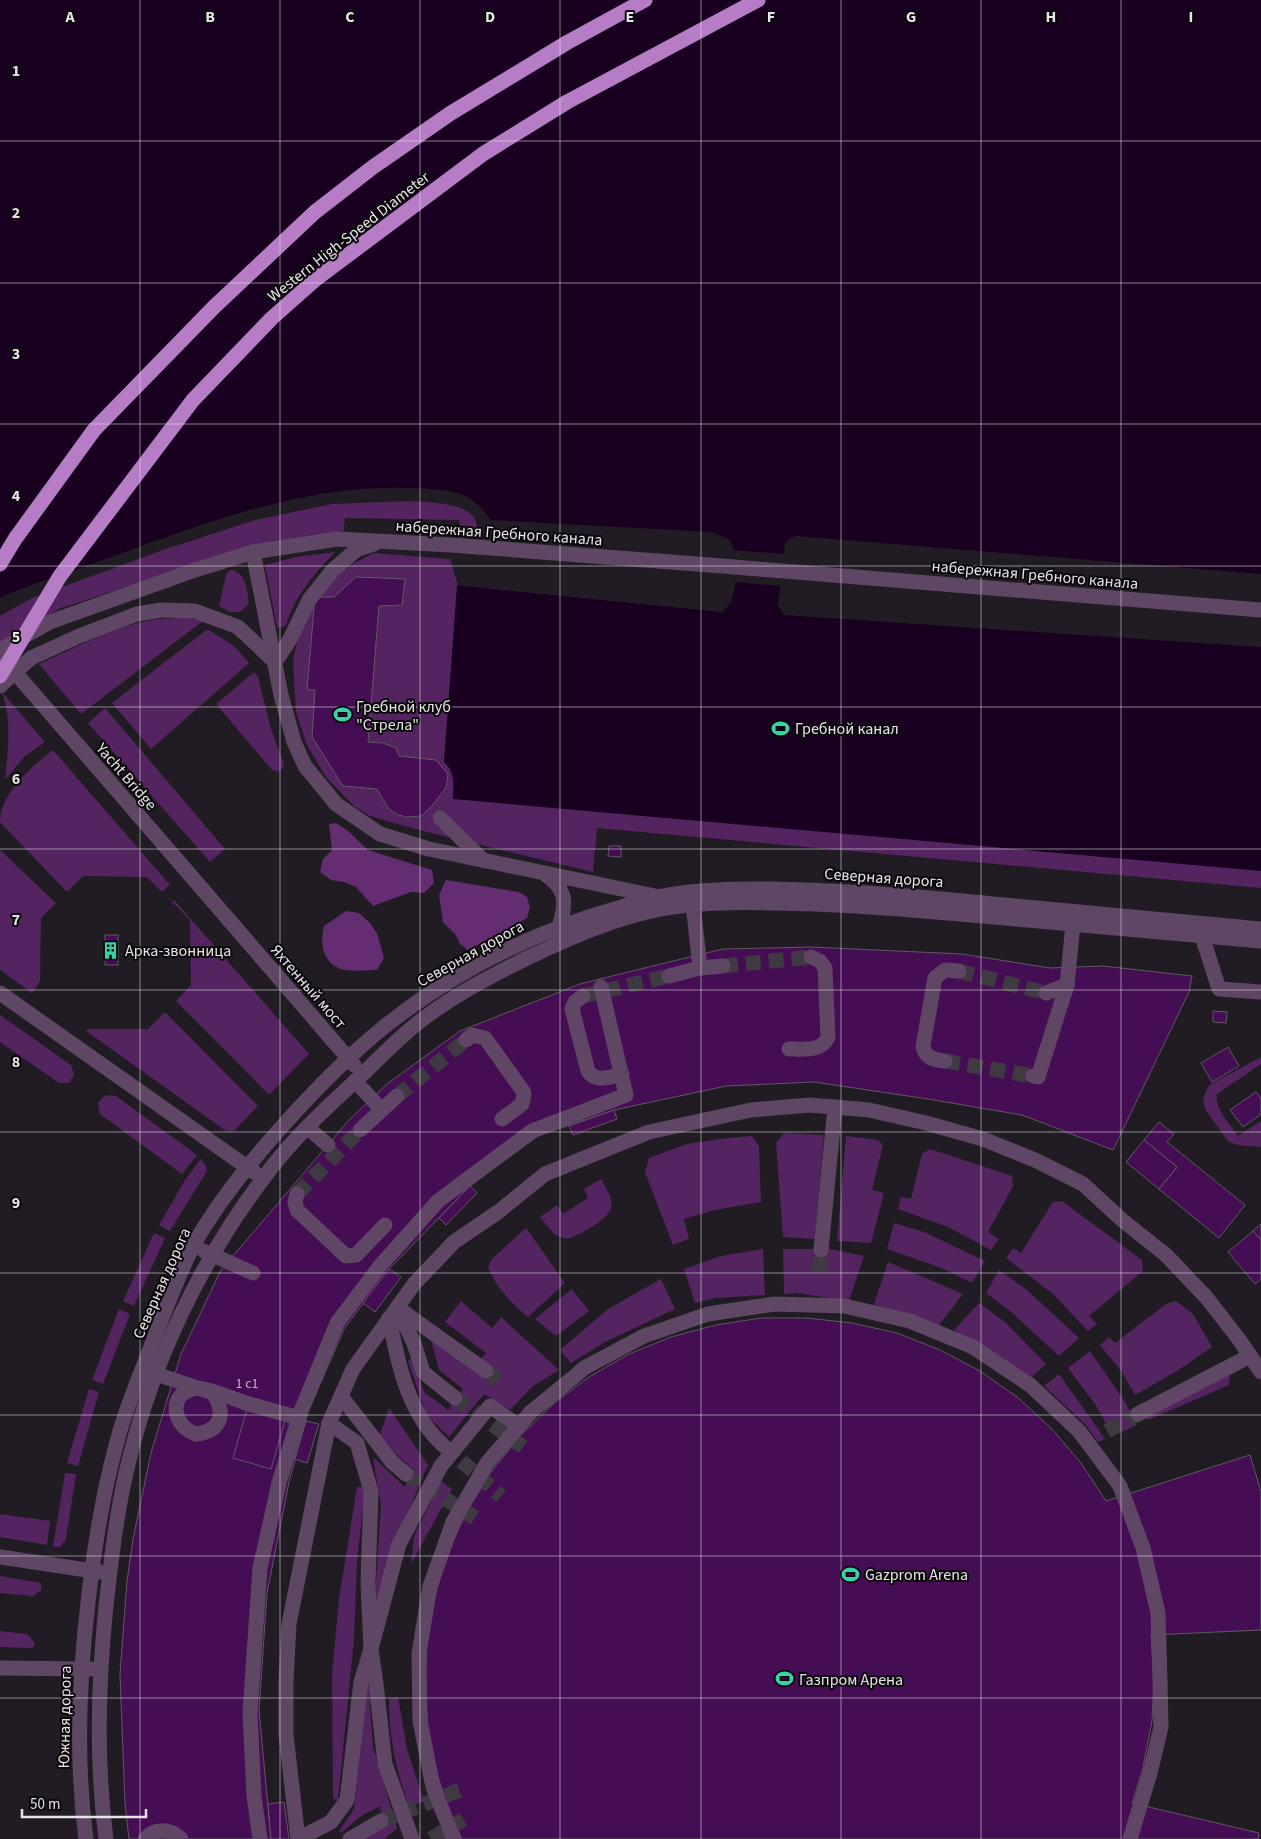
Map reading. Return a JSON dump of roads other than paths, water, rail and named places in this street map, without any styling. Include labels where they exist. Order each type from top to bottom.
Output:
[{"type":"highway","name":"Western High-Speed Diameter","points":[[0,564],[15,539],[94,430],[214,307],[315,212],[373,167],[451,113],[568,42],[645,0]]},
{"type":"highway","name":"Western High-Speed Diameter","points":[[0,676],[60,576],[193,400],[272,318],[316,280],[482,154],[567,102],[758,0]]},
{"type":"street","points":[[0,650],[50,622],[195,570],[253,552],[337,539],[381,541]]},
{"type":"street","name":"набережная Гребного канала","points":[[275,662],[289,641],[309,600],[332,571],[356,550],[381,541],[806,572],[1261,610]]},
{"type":"street","points":[[253,552],[286,715],[294,742],[305,766],[336,804],[380,834],[429,849],[544,873],[661,903]]},
{"type":"street","points":[[0,686],[31,658],[79,636],[138,614],[161,610],[195,611],[238,627],[275,662]]},
{"type":"street","name":"Yacht Bridge","points":[[0,655],[229,920]]},
{"type":"street","points":[[440,818],[484,861]]},
{"type":"street","points":[[544,873],[554,880],[561,889],[565,900],[562,933]]},
{"type":"street","name":"Северная дорога","points":[[101,1669],[114,1532],[126,1471],[140,1420],[149,1372],[171,1296],[194,1246],[247,1167],[274,1135],[348,1058],[383,1028],[429,994],[497,955],[661,903],[691,891],[730,889],[817,890],[890,894],[1261,929]]},
{"type":"street","name":"Северная дорога","points":[[661,903],[816,903],[1074,924],[1261,942]]},
{"type":"street","points":[[693,904],[700,968]]},
{"type":"street","name":"Яхтенный мост","points":[[229,920],[348,1058],[358,1078],[381,1109]]},
{"type":"street","points":[[1033,1076],[1038,1077],[1067,985],[1074,924]]},
{"type":"street","name":"Северная дорога","points":[[85,1624],[98,1528],[124,1418],[212,1255],[263,1179],[275,1162],[308,1128],[416,1024],[439,1007],[562,933]]},
{"type":"street","points":[[1202,936],[1219,989],[1261,992]]},
{"type":"street","points":[[789,1049],[820,1047],[828,1037],[825,968],[820,961],[811,957]]},
{"type":"street","points":[[669,976],[700,968],[723,966]]},
{"type":"street","points":[[940,1060],[929,1057],[923,1050],[923,1046],[935,978],[941,972],[955,970]]},
{"type":"street","points":[[1046,993],[1067,985]]},
{"type":"street","points":[[260,1839],[254,1796],[250,1712],[260,1568],[279,1483],[298,1418],[337,1324],[380,1266],[438,1200],[532,1131],[626,1095],[601,986]]},
{"type":"street","points":[[0,993],[263,1179]]},
{"type":"street","points":[[582,996],[575,1002],[572,1009],[588,1071],[594,1077],[605,1078],[622,1074]]},
{"type":"street","points":[[467,1038],[477,1035],[485,1038],[523,1091],[522,1104],[502,1118]]},
{"type":"street","points":[[360,1130],[397,1096]]},
{"type":"street","points":[[519,1426],[490,1406],[441,1466],[399,1544],[371,1650],[360,1682],[347,1800],[331,1822],[298,1839],[286,1735],[289,1624],[329,1423],[353,1369],[414,1284],[454,1242],[498,1212],[545,1174],[648,1132],[751,1110],[810,1105],[868,1110],[926,1123],[983,1139],[1034,1160],[1082,1184],[1122,1220],[1166,1255],[1206,1297],[1238,1338],[1261,1372]]},
{"type":"street","points":[[821,1250],[835,1107]]},
{"type":"street","points":[[308,1128],[328,1145]]},
{"type":"street","points":[[296,1194],[294,1202],[297,1210],[346,1256],[356,1255],[385,1225]]},
{"type":"street","points":[[194,1246],[253,1273]]},
{"type":"street","points":[[454,1839],[433,1788],[420,1721],[419,1653],[430,1586],[453,1522],[487,1463],[531,1412],[584,1368],[644,1336],[708,1314],[775,1304],[844,1306],[910,1321],[973,1347],[1030,1385],[1079,1431],[1120,1486],[1143,1548],[1158,1613],[1161,1726],[1150,1774],[1130,1839]]},
{"type":"street","points":[[393,1313],[486,1371]]},
{"type":"street","points":[[393,1313],[414,1343],[423,1372],[455,1398]]},
{"type":"street","points":[[393,1313],[402,1374],[411,1401],[425,1424],[444,1446]]},
{"type":"street","points":[[1138,1414],[1250,1356]]},
{"type":"street","points":[[149,1372],[213,1393],[220,1405],[221,1414],[218,1422],[205,1433],[196,1434],[187,1431],[180,1425],[176,1417],[176,1408],[179,1400],[192,1389],[201,1389],[298,1418]]},
{"type":"street","points":[[341,1396],[392,1462],[406,1474]]},
{"type":"street","points":[[329,1423],[356,1443],[371,1491],[368,1583],[371,1650],[385,1764],[412,1839]]},
{"type":"street","points":[[0,1557],[110,1573]]},
{"type":"street","name":"Южная дорога","points":[[85,1624],[81,1669],[79,1750],[86,1839]]},
{"type":"street","points":[[0,1668],[101,1669],[99,1709],[100,1767],[106,1839]]},
{"type":"street","points":[[350,1839],[381,1822]]},
{"type":"street","points":[[145,1839],[156,1831],[165,1830],[173,1832],[181,1839]]},
{"type":"tunnel","points":[[723,966],[811,957]]},
{"type":"tunnel","points":[[959,971],[1046,993]]},
{"type":"tunnel","points":[[583,996],[669,976]]},
{"type":"tunnel","points":[[397,1096],[466,1040]]},
{"type":"tunnel","points":[[945,1061],[1033,1076]]},
{"type":"tunnel","points":[[297,1194],[360,1130]]},
{"type":"tunnel","points":[[819,1272],[821,1250]]},
{"type":"tunnel","points":[[486,1371],[501,1382]]},
{"type":"tunnel","points":[[455,1398],[525,1448]]},
{"type":"tunnel","points":[[1107,1431],[1138,1414]]},
{"type":"tunnel","points":[[444,1446],[501,1496]]},
{"type":"tunnel","points":[[406,1474],[475,1518]]},
{"type":"tunnel","points":[[381,1821],[460,1790]]},
{"type":"tunnel","points":[[431,1839],[469,1816]]},
{"type":"place","name":"Гребной клуб \"Стрела\"","points":[[342,715]]},
{"type":"place","name":"Гребной канал","points":[[781,728]]},
{"type":"place","name":"Арка-звонница","points":[[111,950]]},
{"type":"place","name":"Gazprom Arena","points":[[851,1574]]},
{"type":"place","name":"Газпром Арена","points":[[785,1679]]}]
